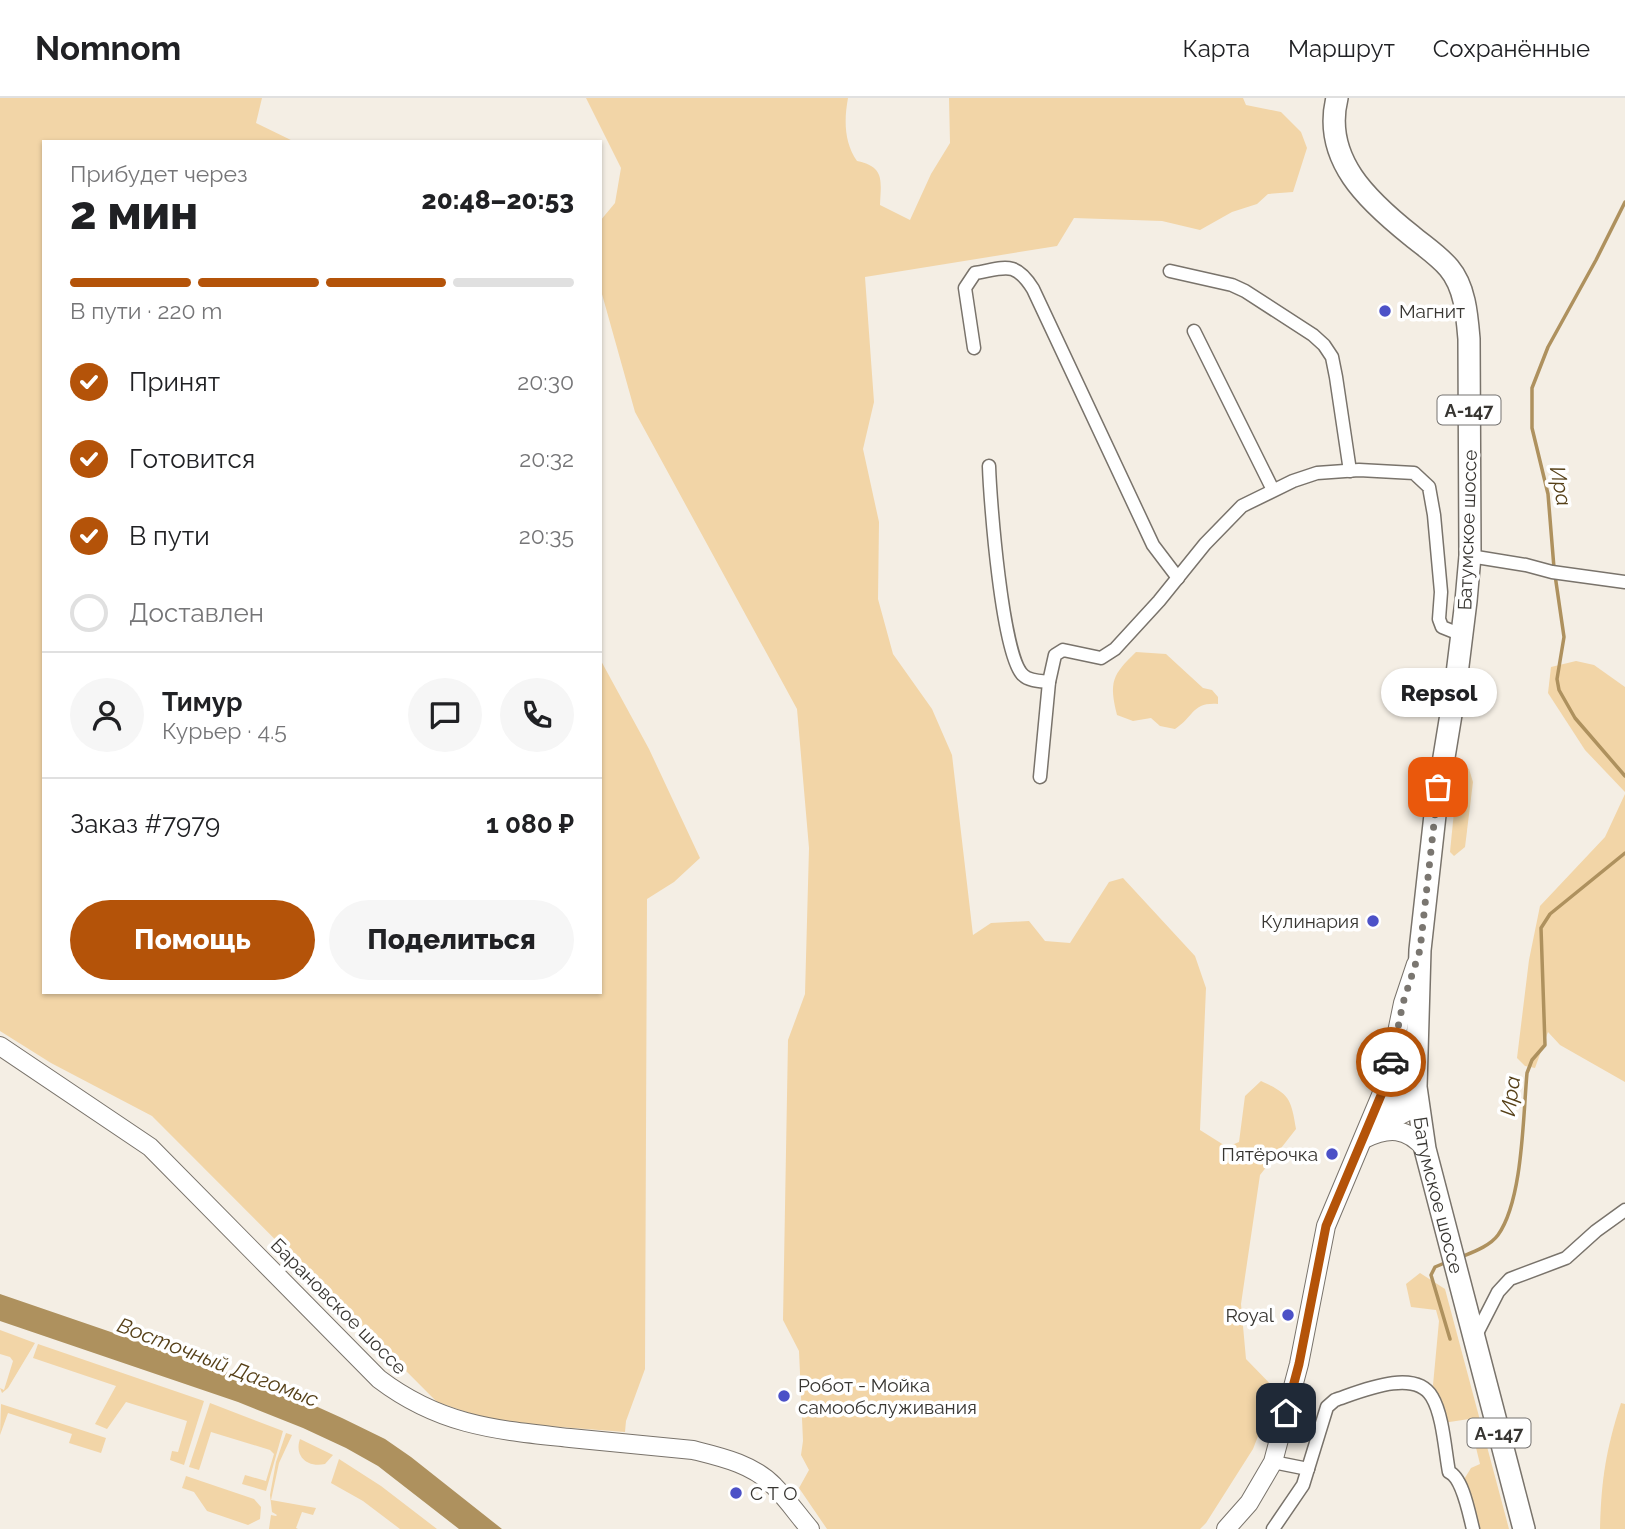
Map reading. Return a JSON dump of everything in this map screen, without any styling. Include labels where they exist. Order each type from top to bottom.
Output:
[{"type":"highway","name":"Батумское шоссе","points":[[1337,98],[1335,131],[1339,155],[1351,176],[1368,199],[1450,269],[1462,292],[1466,308],[1469,339],[1470,556],[1462,635],[1436,806],[1420,950],[1417,1101],[1424,1149],[1524,1529]]},
{"type":"main road","name":"А-147","points":[[1364,1139],[1387,1081],[1403,1003],[1420,950]]},
{"type":"main road","name":"Барановское шоссе","points":[[0,1046],[150,1147],[379,1380],[403,1397],[432,1412],[502,1431],[682,1449],[714,1455],[741,1464],[774,1485],[810,1529]]},
{"type":"main road","points":[[1226,1529],[1249,1503],[1273,1462],[1299,1364],[1326,1226],[1364,1139],[1375,1128],[1408,1111],[1417,1101]]},
{"type":"main road","points":[[1364,1139],[1386,1130],[1401,1131],[1417,1140],[1424,1149]]},
{"type":"street","points":[[974,348],[965,288],[975,273],[1009,268],[1023,273],[1034,289],[1153,545],[1178,578]]},
{"type":"street","points":[[1170,271],[1232,285],[1245,291],[1324,345],[1332,357],[1350,471]]},
{"type":"street","points":[[1194,331],[1273,490]]},
{"type":"street","points":[[989,466],[991,511],[1002,597],[1014,657],[1021,674],[1048,682]]},
{"type":"street","points":[[1040,777],[1048,682],[1055,655],[1059,651],[1101,658],[1115,649],[1242,506],[1273,490],[1317,473],[1414,473],[1429,487],[1441,592],[1439,619],[1442,627],[1462,635]]},
{"type":"street","name":"Батумское шоссе","points":[[1470,556],[1552,572],[1625,582]]},
{"type":"street","points":[[1475,1338],[1499,1292],[1510,1279],[1566,1258],[1625,1210]]},
{"type":"street","points":[[1273,1529],[1303,1485],[1327,1407],[1335,1400],[1397,1381],[1422,1387],[1432,1396],[1450,1472],[1457,1477],[1473,1529]]},
{"type":"street","points":[[1273,1462],[1308,1469]]},
{"type":"shaded area","points":[[0,98],[262,98],[256,123],[291,140],[42,140],[42,994],[602,994],[602,663],[649,749],[700,858],[674,882],[647,899],[645,1369],[626,1421],[625,1432],[496,1422],[437,1402],[152,1116],[51,1063],[0,1031]]},
{"type":"shaded area","points":[[586,98],[848,98],[846,131],[853,154],[857,161],[877,171],[881,182],[880,205],[910,220],[931,174],[950,143],[949,98],[1243,98],[1246,105],[1281,112],[1301,132],[1307,148],[1293,192],[1268,194],[1257,204],[1232,212],[1200,230],[1162,221],[1074,218],[1057,246],[865,277],[874,402],[863,449],[879,522],[878,599],[893,654],[932,709],[952,755],[973,935],[991,923],[1029,921],[1045,941],[1070,943],[1109,882],[1123,878],[1195,956],[1206,988],[1200,1130],[1227,1147],[1239,1142],[1245,1096],[1261,1081],[1283,1094],[1292,1110],[1296,1129],[1260,1175],[1241,1304],[1246,1359],[1276,1390],[1253,1449],[1200,1529],[827,1529],[799,1488],[809,1470],[801,1455],[803,1441],[799,1351],[783,1320],[788,1040],[805,994],[809,848],[797,709],[635,412],[602,294],[602,219],[615,203],[621,168]]},
{"type":"shaded area","points":[[1136,652],[1166,654],[1203,688],[1212,690],[1218,697],[1218,704],[1203,705],[1175,729],[1160,726],[1151,718],[1133,721],[1117,715],[1113,694],[1114,680]]},
{"type":"shaded area","points":[[1576,661],[1594,665],[1625,687],[1625,792],[1585,750],[1548,693],[1551,667]]},
{"type":"shaded area","points":[[1464,766],[1469,769],[1473,782],[1465,847],[1454,856],[1450,852],[1458,771]]},
{"type":"shaded area","points":[[1625,794],[1625,1082],[1560,1045],[1548,1032],[1535,1068],[1525,1066],[1517,1058],[1529,960],[1540,906],[1605,837]]},
{"type":"shaded area","points":[[1420,1273],[1445,1289],[1509,1529],[1477,1529],[1463,1481],[1471,1468],[1480,1464],[1469,1419],[1443,1423],[1433,1385],[1439,1321],[1436,1310],[1411,1307],[1406,1284]]},
{"type":"shaded area","points":[[0,1294],[280,1390],[342,1418],[385,1439],[411,1457],[502,1529],[459,1529],[378,1466],[303,1428],[238,1402],[0,1321]]},
{"type":"shaded area","points":[[0,1330],[35,1343],[8,1388],[2,1393],[0,1388],[4,1390],[13,1361],[0,1354]]},
{"type":"shaded area","points":[[38,1344],[204,1401],[184,1465],[170,1460],[172,1451],[178,1452],[187,1421],[126,1402],[107,1429],[95,1424],[116,1386],[33,1358]]},
{"type":"shaded area","points":[[210,1403],[283,1431],[266,1491],[242,1484],[245,1475],[266,1481],[274,1454],[270,1450],[211,1432],[199,1470],[189,1467]]},
{"type":"shaded area","points":[[1621,1403],[1625,1404],[1625,1529],[1600,1529],[1605,1465]]},
{"type":"shaded area","points":[[1,1404],[106,1438],[101,1453],[69,1443],[72,1434],[8,1413],[0,1435]]},
{"type":"shaded area","points":[[286,1433],[292,1435],[279,1463],[271,1500],[316,1508],[313,1515],[302,1512],[296,1528],[298,1529],[269,1529],[271,1515],[277,1515],[272,1512],[270,1495],[276,1462]]},
{"type":"shaded area","points":[[300,1439],[333,1455],[325,1464],[308,1462],[299,1451]]},
{"type":"shaded area","points":[[339,1459],[381,1486],[437,1529],[400,1529],[363,1501],[331,1483]]},
{"type":"shaded area","points":[[186,1476],[254,1499],[261,1507],[260,1519],[248,1525],[207,1511],[194,1492],[182,1488]]},
{"type":"waterway","name":"Ира","points":[[1554,568],[1548,494],[1532,428],[1532,388],[1548,347],[1625,202]]},
{"type":"waterway","name":"Ира","points":[[1555,575],[1564,637],[1557,679],[1559,690],[1575,718],[1625,776]]},
{"type":"waterway","name":"Ира","points":[[1461,1257],[1495,1239],[1513,1201],[1520,1157],[1527,1073],[1532,1060],[1545,1045],[1541,928],[1550,914],[1625,853]]},
{"type":"waterway","name":"Ира","points":[[1447,1262],[1435,1267],[1431,1275],[1450,1339]]},
{"type":"way so far","points":[[1391,1062],[1403,1003],[1420,950],[1438,787]]},
{"type":"place","name":"Магнит","points":[[1385,311]]},
{"type":"place","name":"Repsol","points":[[1438,787]]},
{"type":"place","name":"Кулинария","points":[[1373,921]]},
{"type":"place","name":"Пятёрочка","points":[[1332,1154]]},
{"type":"place","name":"Royal","points":[[1288,1315]]},
{"type":"place","name":"Робот - Мойка самообслуживания","points":[[784,1396]]},
{"type":"place","name":"С Т О","points":[[736,1493]]},
{"type":"route","points":[[1286,1413],[1299,1364],[1326,1226],[1363,1142],[1387,1081],[1391,1062]]},
{"type":"water label","name":"Восточный Дагомыс","points":[[218,1362]]}]
